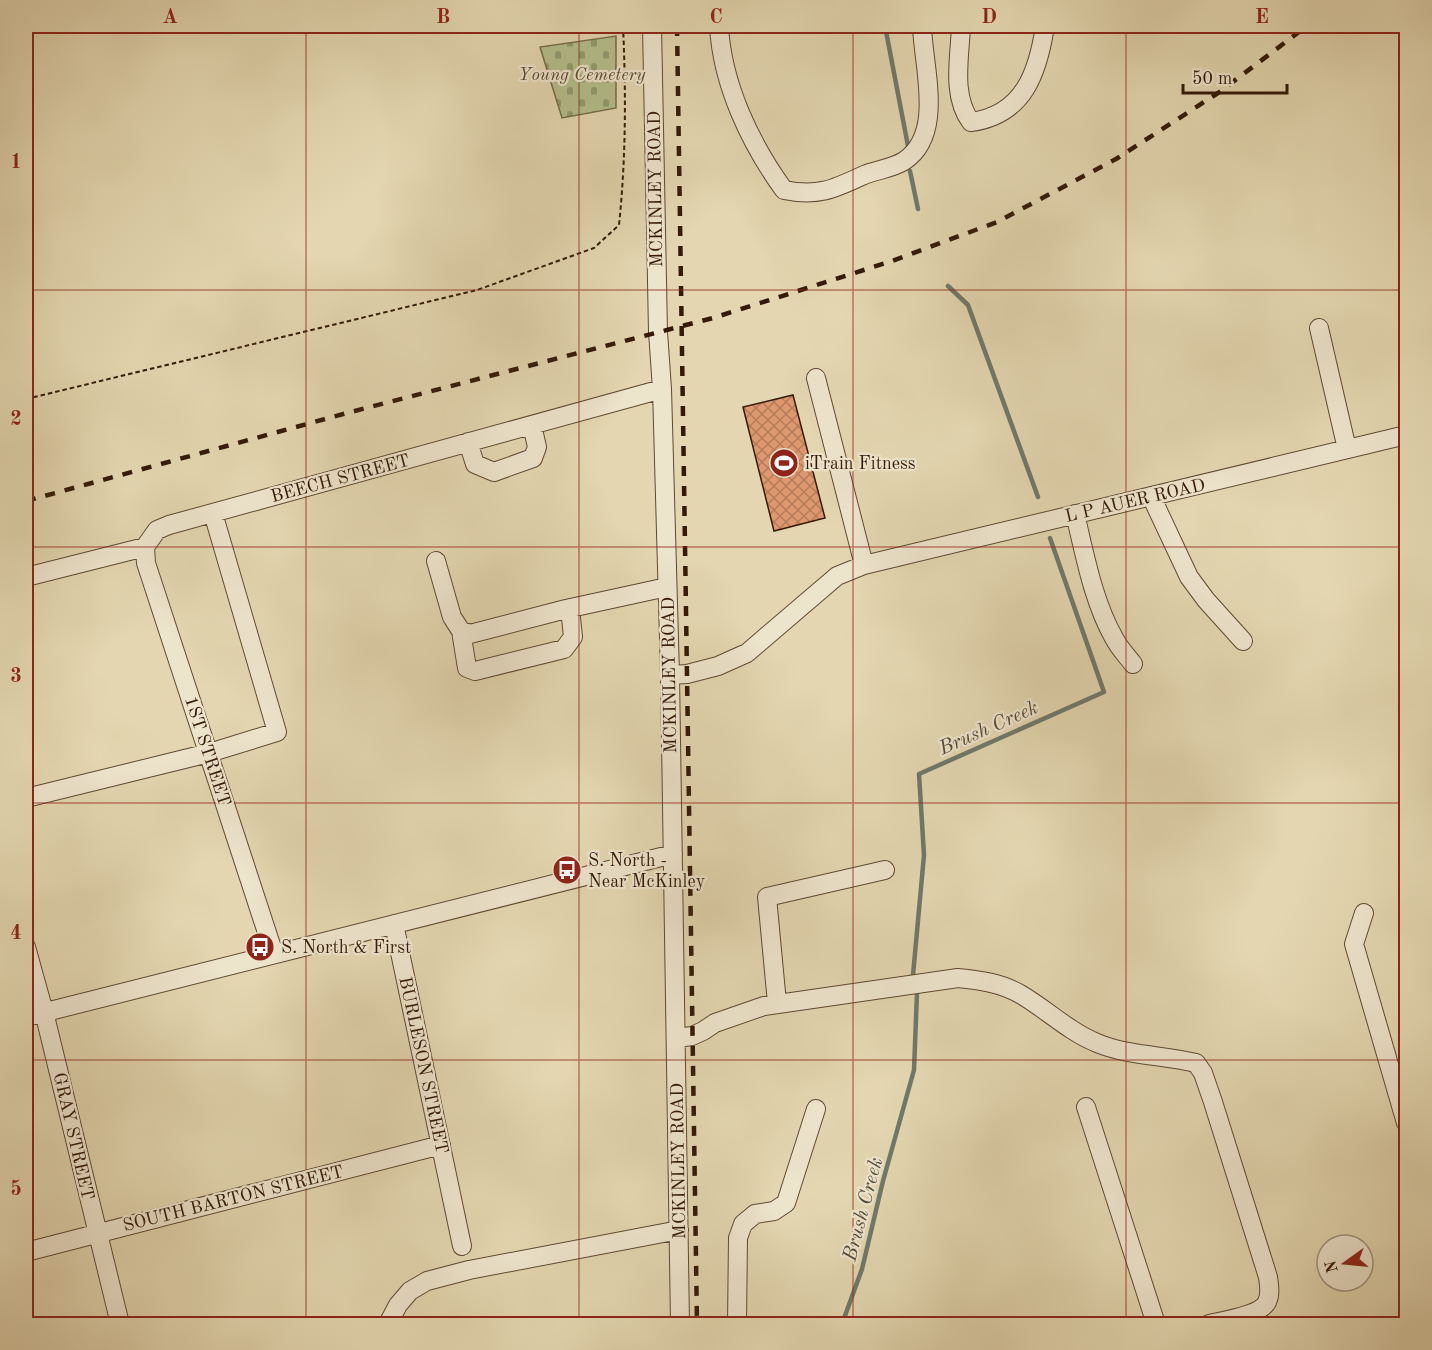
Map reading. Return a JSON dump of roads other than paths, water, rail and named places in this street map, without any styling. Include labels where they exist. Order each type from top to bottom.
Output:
[{"type":"street","name":"MCKINLEY ROAD","points":[[652,26],[658,332],[662,389],[670,675],[680,1324]]},
{"type":"street","points":[[719,26],[733,97],[784,190],[804,194],[825,192],[842,186],[903,162],[916,150],[925,134],[930,102],[922,26]]},
{"type":"street","points":[[961,26],[959,97],[965,114],[971,122],[987,120],[1008,110],[1030,83],[1040,56],[1045,26]]},
{"type":"street","points":[[1319,328],[1347,449]]},
{"type":"street","points":[[816,378],[864,565]]},
{"type":"street","name":"BEECH STREET","points":[[26,577],[145,547],[157,530],[213,513],[662,389]]},
{"type":"street","points":[[468,442],[475,464],[494,472],[533,458],[537,447],[532,425]]},
{"type":"street","name":"L P AUER ROAD","points":[[670,675],[687,674],[718,666],[747,653],[837,576],[864,565],[1407,435]]},
{"type":"street","points":[[1151,496],[1189,577],[1213,609],[1243,641]]},
{"type":"street","points":[[26,798],[209,753],[277,732],[213,513]]},
{"type":"street","points":[[1075,514],[1105,618],[1114,640],[1133,664]]},
{"type":"street","name":"1ST STREET","points":[[145,547],[146,563],[274,954]]},
{"type":"street","points":[[436,561],[452,617],[460,631],[467,668],[475,671],[564,650],[573,637],[570,608]]},
{"type":"street","points":[[460,631],[470,634],[570,608],[667,587]]},
{"type":"street","points":[[26,1017],[673,854]]},
{"type":"street","points":[[777,1003],[767,897],[885,870]]},
{"type":"street","points":[[1364,914],[1354,944],[1407,1123]]},
{"type":"street","name":"BURLESON STREET","points":[[394,924],[462,1246]]},
{"type":"street","name":"GRAY STREET","points":[[26,947],[120,1324]]},
{"type":"street","points":[[677,1038],[692,1036],[715,1023],[748,1010],[777,1003],[958,978],[989,981],[1019,993],[1098,1044],[1119,1050],[1196,1063],[1203,1073],[1213,1102],[1268,1278],[1269,1291],[1267,1302],[1260,1310],[1209,1324]]},
{"type":"street","points":[[1086,1107],[1156,1324]]},
{"type":"street","points":[[737,1324],[738,1238],[743,1224],[755,1215],[774,1211],[786,1203],[816,1109]]},
{"type":"street","name":"SOUTH BARTON STREET","points":[[26,1252],[441,1145]]},
{"type":"street","points":[[388,1324],[398,1305],[410,1291],[427,1281],[469,1270],[679,1230]]},
{"type":"waterway","name":"Brush Creek","points":[[885,26],[908,146]]},
{"type":"waterway","name":"Brush Creek","points":[[910,171],[918,209]]},
{"type":"waterway","name":"Brush Creek","points":[[948,286],[968,305],[1038,497]]},
{"type":"waterway","name":"Brush Creek","points":[[913,975],[924,855],[919,774],[1104,692],[1050,538]]},
{"type":"waterway","name":"Brush Creek","points":[[842,1324],[862,1269],[883,1181],[914,1070],[917,993]]},
{"type":"railway","points":[[677,26],[697,1324]]},
{"type":"railway","points":[[26,501],[347,413],[713,318],[892,261],[997,222],[1116,159],[1218,93],[1307,26]]},
{"type":"place","name":"iTrain Fitness","points":[[784,463]]},
{"type":"place","name":"S. North - Near McKinley","points":[[567,870]]},
{"type":"place","name":"S. North & First","points":[[260,947]]},
{"type":"park label","name":"Young Cemetery","points":[[582,74]]}]
